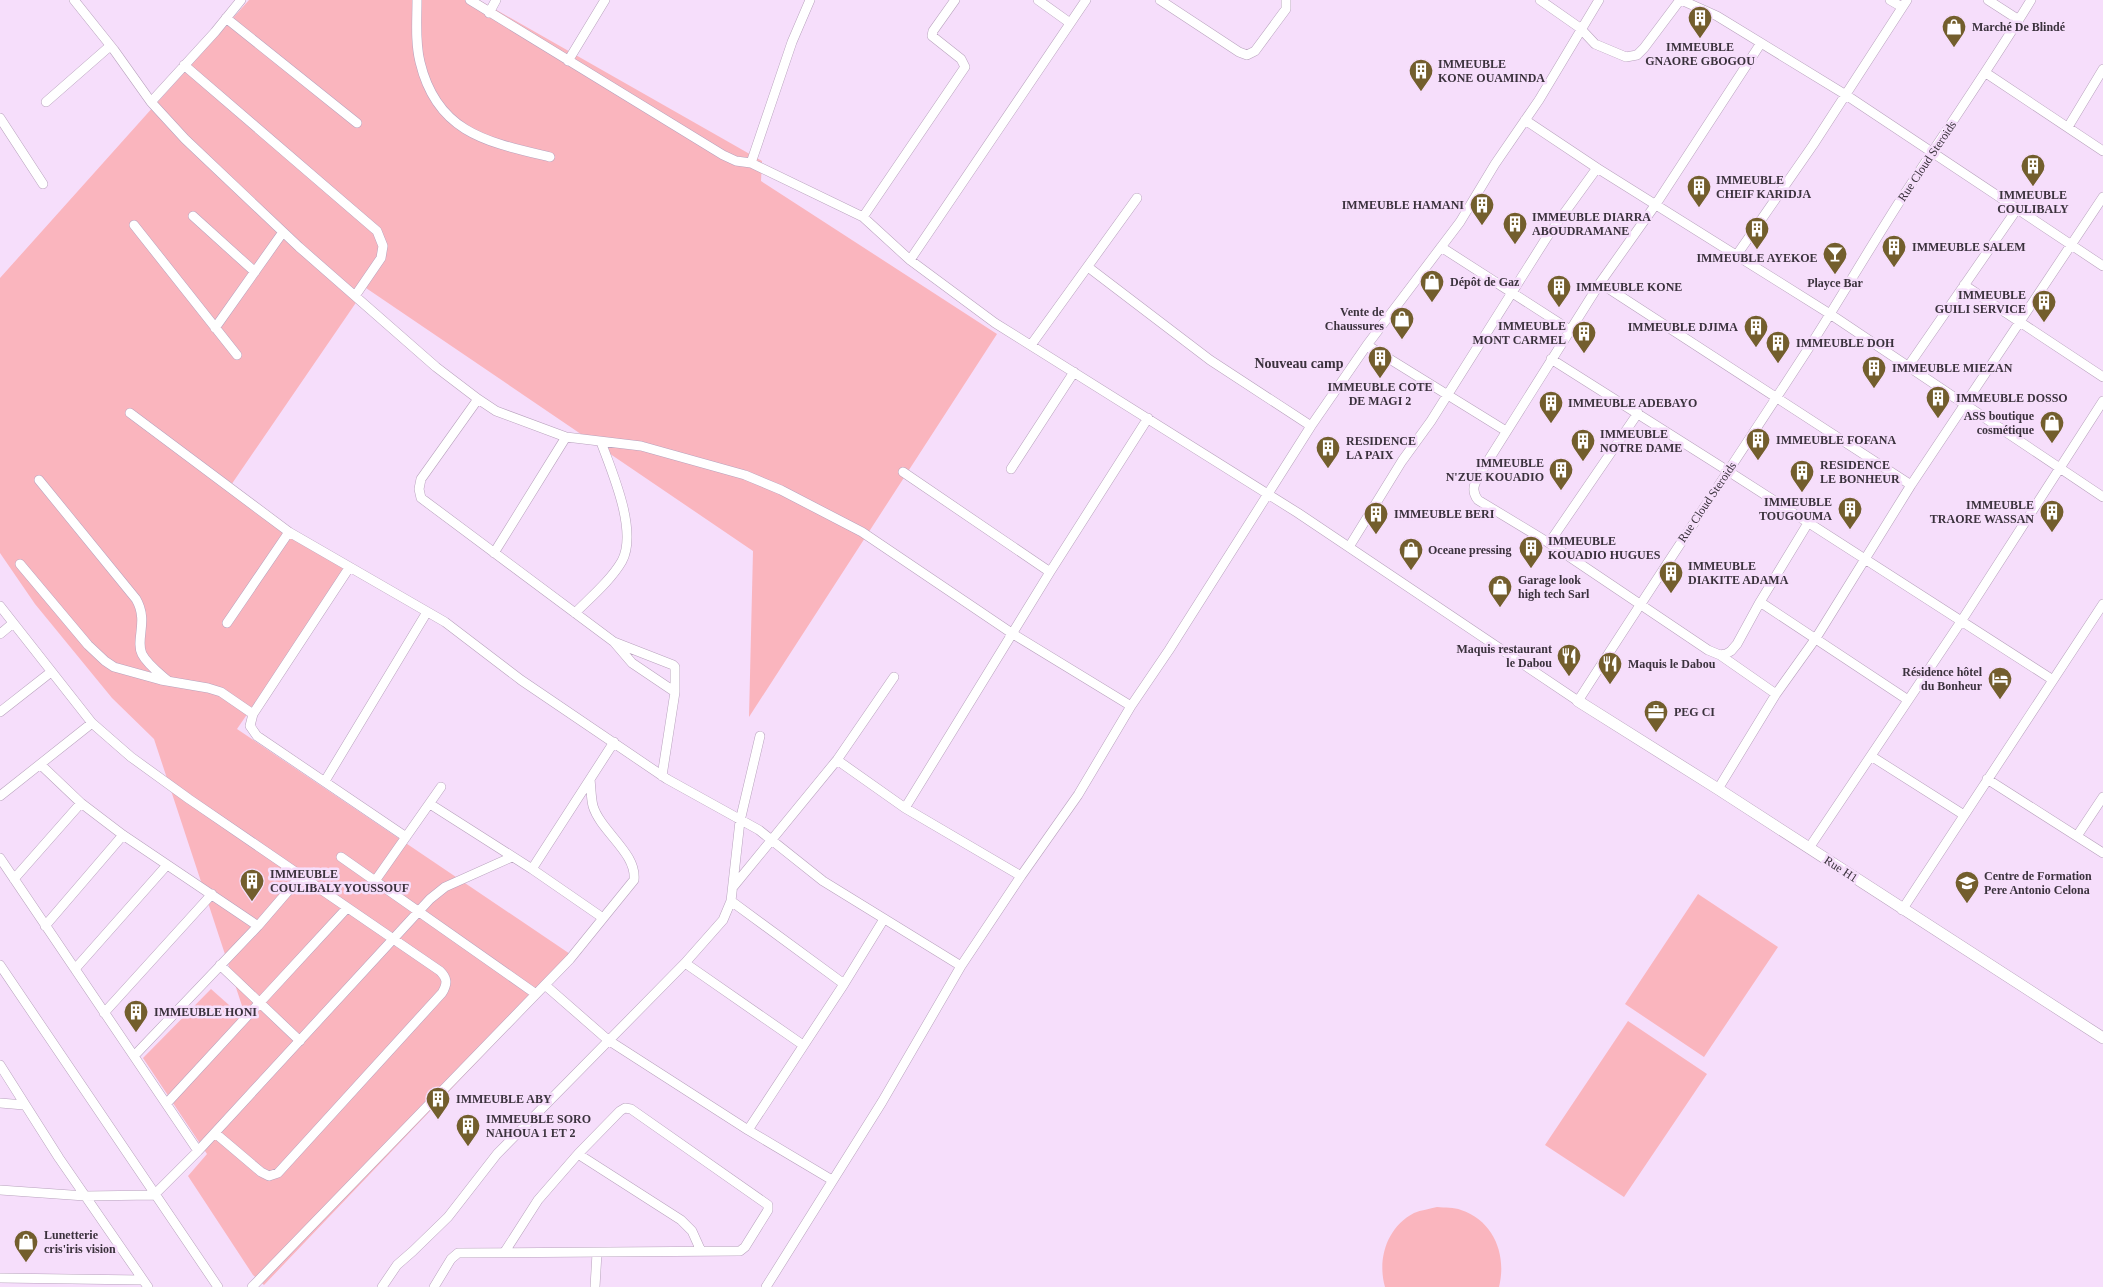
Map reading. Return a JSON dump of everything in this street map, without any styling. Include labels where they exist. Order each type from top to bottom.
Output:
[{"type":"street","points":[[88,0],[76,3],[151,102],[185,139],[283,232],[436,367],[478,400],[496,411],[566,437],[641,446],[745,475],[781,490],[862,532],[1013,634],[1131,706]]},
{"type":"street","points":[[151,102],[241,0]]},
{"type":"street","points":[[417,0],[417,42],[420,62],[438,104],[450,118],[476,137],[505,147],[550,157]]},
{"type":"street","points":[[470,0],[488,13],[723,155],[736,161],[751,163],[863,217],[910,260],[995,323],[1268,494],[1578,701]]},
{"type":"street","points":[[488,13],[496,0]]},
{"type":"street","points":[[568,61],[604,0]]},
{"type":"street","points":[[751,163],[792,42],[810,0]]},
{"type":"street","points":[[863,217],[965,67],[961,59],[932,36],[933,31],[955,0]]},
{"type":"street","points":[[1038,0],[1070,23]]},
{"type":"street","points":[[910,260],[1086,0]]},
{"type":"street","points":[[1160,0],[1239,52],[1247,54],[1255,51],[1286,9],[1286,0]]},
{"type":"street","points":[[1540,0],[1580,28],[1596,44],[1626,57],[1637,54],[1644,48],[1681,0],[1705,9],[1846,95],[2103,266]]},
{"type":"street","points":[[766,1287],[882,1102],[960,966],[1078,795],[1131,706],[1169,650],[1311,426],[1367,345],[1460,222],[1557,70],[1580,28],[1599,0]]},
{"type":"street","points":[[1736,256],[1846,95],[1904,3],[1890,0]]},
{"type":"street","points":[[1988,0],[2019,20]]},
{"type":"street","name":"Rue Cloud Steroids","points":[[1578,701],[2032,0]]},
{"type":"street","points":[[226,18],[357,122]]},
{"type":"street","points":[[1761,43],[1656,204],[1600,283],[1551,359],[1476,480],[1473,494],[1478,500],[1549,542],[1776,694]]},
{"type":"street","points":[[46,102],[110,46]]},
{"type":"street","points":[[184,65],[377,231],[383,246],[381,258],[355,296]]},
{"type":"street","points":[[2068,127],[2103,69]]},
{"type":"street","points":[[1986,73],[2103,150]]},
{"type":"street","points":[[0,118],[43,184]]},
{"type":"street","points":[[1525,120],[1597,168],[1830,314],[2103,497]]},
{"type":"street","points":[[1349,547],[1402,461],[1547,237],[1597,168]]},
{"type":"street","points":[[1718,789],[1776,694],[1816,638],[1911,486],[2103,197]]},
{"type":"street","points":[[1031,346],[1137,198]]},
{"type":"street","points":[[1908,368],[2017,208]]},
{"type":"street","points":[[193,216],[255,272]]},
{"type":"street","points":[[134,225],[237,355]]},
{"type":"street","points":[[215,328],[283,232]]},
{"type":"street","points":[[1441,246],[1570,330]]},
{"type":"street","points":[[1088,266],[1210,360],[1311,426]]},
{"type":"street","points":[[1600,283],[1911,486]]},
{"type":"street","points":[[1964,285],[2103,377]]},
{"type":"street","points":[[1367,345],[1506,430]]},
{"type":"street","points":[[1551,359],[1962,620],[2053,680]]},
{"type":"street","points":[[1011,469],[1074,372]]},
{"type":"street","points":[[478,400],[421,479],[419,489],[421,498],[614,642],[632,663],[675,692]]},
{"type":"street","points":[[1809,848],[1962,620],[2103,401]]},
{"type":"street","points":[[130,413],[289,532],[348,568],[445,622],[521,680],[662,776],[759,830],[823,882],[960,966]]},
{"type":"street","points":[[1549,542],[1638,413]]},
{"type":"street","points":[[905,808],[1050,572],[1148,418]]},
{"type":"street","points":[[494,553],[566,437]]},
{"type":"street","points":[[576,613],[622,561],[626,549],[628,534],[622,507],[616,483],[601,442]]},
{"type":"street","points":[[903,472],[1050,572]]},
{"type":"street","points":[[39,480],[136,600],[142,617],[141,652],[145,659],[168,680]]},
{"type":"street","points":[[1720,655],[1731,652],[1738,644],[1760,602],[1808,523]]},
{"type":"street","points":[[226,623],[289,532]]},
{"type":"street","points":[[20,564],[88,645],[104,661],[114,667],[214,690],[239,703],[253,714]]},
{"type":"street","points":[[348,568],[253,714],[250,726],[257,736],[406,836]]},
{"type":"street","points":[[1760,602],[1908,700]]},
{"type":"street","points":[[0,606],[12,624],[92,723],[131,757],[188,800],[394,939],[446,977],[446,985],[442,992],[278,1173],[269,1176],[261,1172],[215,1133]]},
{"type":"street","points":[[1902,910],[2102,607]]},
{"type":"street","points":[[325,781],[426,612]]},
{"type":"street","points":[[0,634],[12,624]]},
{"type":"street","points":[[614,642],[675,667],[675,692],[662,776]]},
{"type":"street","points":[[0,712],[51,672]]},
{"type":"street","points":[[733,888],[770,840],[837,760],[894,677]]},
{"type":"street","name":"Rue H1","points":[[1578,701],[1718,789],[1902,910],[2102,1036]]},
{"type":"street","points":[[0,796],[92,723]]},
{"type":"street","points":[[382,1287],[397,1265],[448,1216],[497,1154],[684,963],[723,920],[731,901],[740,821],[760,736]]},
{"type":"street","points":[[532,869],[614,742]]},
{"type":"street","points":[[1871,756],[1964,815]]},
{"type":"street","points":[[837,760],[905,808],[1021,876]]},
{"type":"street","points":[[41,765],[81,803],[123,835],[258,926]]},
{"type":"street","points":[[252,1287],[570,959],[634,880],[635,875],[622,848],[604,826],[594,807],[590,779]]},
{"type":"street","points":[[1987,779],[2103,853]]},
{"type":"street","points":[[375,881],[441,787]]},
{"type":"street","points":[[2077,836],[2103,797]]},
{"type":"street","points":[[14,879],[81,803]]},
{"type":"street","points":[[430,804],[532,869],[602,918]]},
{"type":"street","points":[[45,926],[123,835]]},
{"type":"street","points":[[341,857],[536,994]]},
{"type":"street","points":[[0,1190],[85,1196],[154,1195],[215,1133],[418,912],[445,887],[512,857]]},
{"type":"street","points":[[0,858],[198,1151]]},
{"type":"street","points":[[75,969],[168,865]]},
{"type":"street","points":[[134,1056],[258,926],[301,876]]},
{"type":"street","points":[[104,1013],[212,894]]},
{"type":"street","points":[[731,901],[844,984]]},
{"type":"street","points":[[167,1103],[347,908]]},
{"type":"street","points":[[748,1130],[844,984],[884,919]]},
{"type":"street","points":[[684,963],[803,1045]]},
{"type":"street","points":[[0,965],[218,1287]]},
{"type":"street","points":[[220,965],[300,1041]]},
{"type":"street","points":[[545,984],[608,1040],[748,1130],[832,1180]]},
{"type":"street","points":[[0,1065],[24,1105],[145,1283]]},
{"type":"street","points":[[0,1104],[24,1105]]},
{"type":"street","points":[[434,1287],[451,1259],[458,1253],[504,1253],[597,1253],[740,1251],[745,1247],[768,1210],[768,1205],[631,1109],[625,1108],[578,1154],[538,1200],[504,1253]]},
{"type":"street","points":[[578,1154],[681,1220],[692,1232],[701,1251]]},
{"type":"street","points":[[595,1287],[597,1253]]},
{"type":"street","points":[[0,1278],[145,1283]]},
{"type":"shaded area","points":[[249,0],[479,0],[762,161],[761,181],[997,334],[749,717],[753,551],[366,288],[229,488],[347,568],[237,729],[576,958],[264,1285],[253,1275],[188,1176],[207,1154],[143,1058],[211,989],[247,1021],[154,739],[112,698],[35,604],[0,553],[0,278]]},
{"type":"shaded area","points":[[1698,894],[1778,947],[1704,1057],[1625,1004]]},
{"type":"shaded area","points":[[1628,1021],[1707,1074],[1624,1197],[1545,1145]]},
{"type":"shaded area","points":[[1437,1207],[1458,1209],[1472,1215],[1490,1231],[1499,1251],[1501,1263],[1499,1287],[1385,1287],[1382,1266],[1386,1245],[1391,1235],[1405,1219],[1414,1213]]},
{"type":"place","name":"IMMEUBLE GNAORE GBOGOU","points":[[1700,39]]},
{"type":"place","name":"Marché De Blindé","points":[[1954,48]]},
{"type":"place","name":"IMMEUBLE KONE OUAMINDA","points":[[1421,92]]},
{"type":"place","name":"IMMEUBLE COULIBALY","points":[[2033,187]]},
{"type":"place","name":"IMMEUBLE CHEIF KARIDJA","points":[[1699,208]]},
{"type":"place","name":"IMMEUBLE HAMANI","points":[[1482,226]]},
{"type":"place","name":"IMMEUBLE DIARRA ABOUDRAMANE","points":[[1515,245]]},
{"type":"place","name":"IMMEUBLE AYEKOE","points":[[1757,250]]},
{"type":"place","name":"IMMEUBLE SALEM","points":[[1894,268]]},
{"type":"place","name":"Playce Bar","points":[[1835,275]]},
{"type":"place","name":"Dépôt de Gaz","points":[[1432,303]]},
{"type":"place","name":"IMMEUBLE KONE","points":[[1559,308]]},
{"type":"place","name":"IMMEUBLE GUILI SERVICE","points":[[2044,323]]},
{"type":"place","name":"Vente de Chaussures","points":[[1402,340]]},
{"type":"place","name":"IMMEUBLE DJIMA","points":[[1756,348]]},
{"type":"place","name":"IMMEUBLE MONT CARMEL","points":[[1584,354]]},
{"type":"place","name":"IMMEUBLE DOH","points":[[1778,364]]},
{"type":"place","name":"IMMEUBLE COTE DE MAGI 2","points":[[1380,379]]},
{"type":"place","name":"IMMEUBLE MIEZAN","points":[[1874,389]]},
{"type":"place","name":"IMMEUBLE DOSSO","points":[[1938,419]]},
{"type":"place","name":"IMMEUBLE ADEBAYO","points":[[1551,424]]},
{"type":"place","name":"ASS boutique cosmétique","points":[[2052,444]]},
{"type":"place","name":"IMMEUBLE FOFANA","points":[[1758,461]]},
{"type":"place","name":"IMMEUBLE NOTRE DAME","points":[[1583,462]]},
{"type":"place","name":"RESIDENCE LA PAIX","points":[[1328,469]]},
{"type":"place","name":"IMMEUBLE N'ZUE KOUADIO","points":[[1561,491]]},
{"type":"place","name":"RESIDENCE LE BONHEUR","points":[[1802,493]]},
{"type":"place","name":"IMMEUBLE TOUGOUMA","points":[[1850,530]]},
{"type":"place","name":"IMMEUBLE TRAORE WASSAN","points":[[2052,533]]},
{"type":"place","name":"IMMEUBLE BERI","points":[[1376,535]]},
{"type":"place","name":"IMMEUBLE KOUADIO HUGUES","points":[[1531,569]]},
{"type":"place","name":"Oceane pressing","points":[[1411,571]]},
{"type":"place","name":"IMMEUBLE DIAKITE ADAMA","points":[[1671,594]]},
{"type":"place","name":"Garage look high tech Sarl","points":[[1500,608]]},
{"type":"place","name":"Maquis restaurant le Dabou","points":[[1569,677]]},
{"type":"place","name":"Maquis le Dabou","points":[[1610,685]]},
{"type":"place","name":"Résidence hôtel du Bonheur","points":[[2000,700]]},
{"type":"place","name":"PEG CI","points":[[1656,733]]},
{"type":"place","name":"IMMEUBLE COULIBALY YOUSSOUF","points":[[252,902]]},
{"type":"place","name":"Centre de Formation Pere Antonio Celona","points":[[1967,904]]},
{"type":"place","name":"IMMEUBLE HONI","points":[[136,1033]]},
{"type":"place","name":"IMMEUBLE ABY","points":[[438,1120]]},
{"type":"place","name":"IMMEUBLE SORO NAHOUA 1 ET 2","points":[[468,1147]]},
{"type":"place","name":"Lunetterie cris'iris vision","points":[[26,1263]]},
{"type":"district","name":"Nouveau camp","points":[[1299,363]]}]
